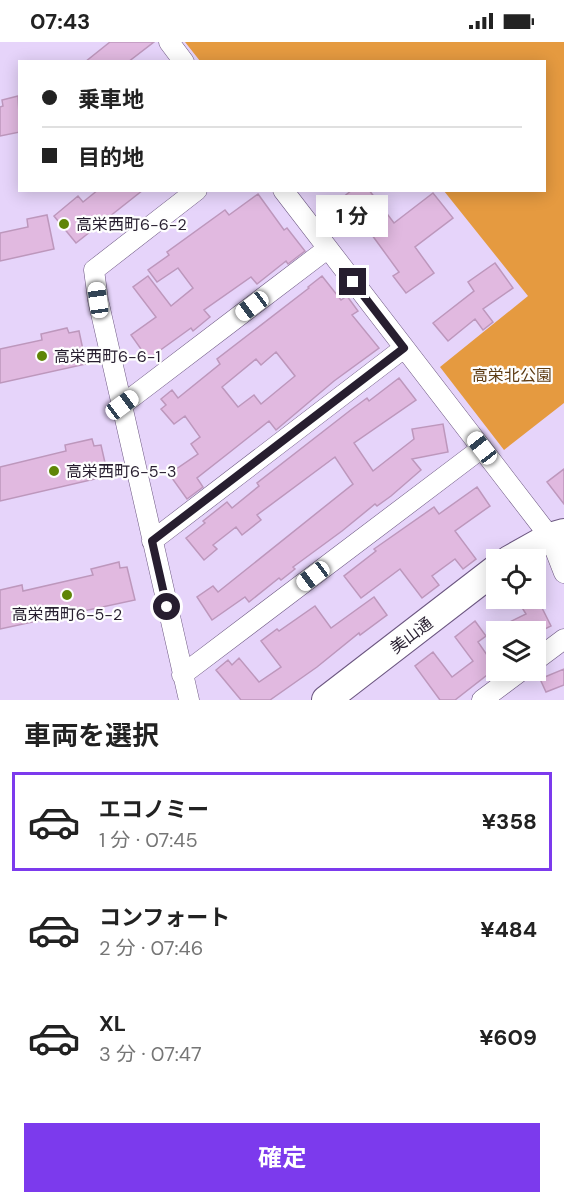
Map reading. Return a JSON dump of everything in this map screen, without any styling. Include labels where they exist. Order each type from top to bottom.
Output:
[{"type":"street","points":[[169,42],[182,60]]},
{"type":"street","points":[[189,700],[98,300],[94,270],[194,192]]},
{"type":"street","points":[[285,192],[482,448],[557,535],[564,573]]},
{"type":"street","points":[[122,405],[327,249]]},
{"type":"street","points":[[152,541],[404,348]]},
{"type":"street","points":[[182,675],[482,448]]},
{"type":"street","points":[[530,549],[557,535]]},
{"type":"street","name":"美山通","points":[[326,700],[486,577]]},
{"type":"street","points":[[546,652],[564,639]]},
{"type":"street","points":[[483,700],[508,681]]},
{"type":"green space","name":"高栄北公園","points":[[185,42],[564,42],[564,403],[504,450],[440,367],[528,296],[445,192],[546,192],[546,60],[199,60]]},
{"type":"building","points":[[110,42],[154,42],[131,60],[88,60]]},
{"type":"building","points":[[18,96],[18,132],[0,136],[2,100]]},
{"type":"building","points":[[96,192],[140,192],[76,243],[54,216],[78,196],[83,202]]},
{"type":"building","points":[[350,192],[371,192],[394,223],[433,193],[453,218],[415,247],[434,273],[406,293],[393,276],[399,272],[342,198]]},
{"type":"building","points":[[258,194],[284,230],[287,228],[305,251],[288,264],[286,261],[257,284],[251,277],[204,310],[210,317],[193,331],[191,328],[148,359],[131,335],[156,317],[133,287],[148,276],[171,306],[193,288],[178,268],[157,282],[148,270],[169,255],[167,252],[225,210],[229,215]]},
{"type":"building","points":[[47,215],[54,249],[0,261],[0,233],[28,227],[27,219]]},
{"type":"building","points":[[495,263],[513,288],[483,309],[493,322],[483,330],[475,319],[448,341],[433,323],[474,291],[468,282]]},
{"type":"building","points":[[322,276],[341,300],[347,296],[358,311],[352,315],[379,348],[334,381],[276,430],[269,421],[197,478],[203,487],[187,499],[169,474],[198,454],[191,444],[200,437],[185,416],[174,424],[161,409],[166,405],[161,399],[172,390],[178,398],[220,364],[217,359]],"holes":[[[276,352],[295,376],[261,404],[254,395],[238,407],[222,387],[256,359],[261,365]]]},
{"type":"building","name":"高栄西町6-6-1","points":[[67,328],[69,333],[79,331],[86,364],[0,383],[0,349],[42,340],[41,334]]},
{"type":"building","points":[[399,378],[416,400],[354,443],[373,471],[414,439],[412,429],[443,424],[448,452],[412,459],[421,470],[391,496],[377,506],[375,504],[293,567],[295,569],[281,580],[279,578],[249,602],[245,597],[212,620],[197,597],[213,586],[218,592],[353,484],[335,457],[257,515],[261,520],[242,535],[236,527],[213,545],[217,549],[204,560],[186,538],[227,502],[232,508],[259,486],[257,483],[352,409],[367,398],[369,401]]},
{"type":"building","name":"高栄西町6-5-3","points":[[92,439],[94,446],[101,445],[108,476],[0,501],[0,467],[66,451],[65,445]]},
{"type":"building","points":[[564,469],[564,504],[547,482]]},
{"type":"building","points":[[477,487],[490,506],[455,531],[476,559],[463,569],[455,559],[432,576],[439,585],[422,598],[400,569],[361,598],[344,576],[376,551],[374,549],[434,507],[439,514]]},
{"type":"building","name":"高栄西町6-5-2","points":[[119,562],[120,568],[127,567],[135,600],[0,629],[0,590],[22,585],[23,591],[93,575],[91,569]]},
{"type":"building","points":[[374,597],[387,615],[360,635],[359,633],[317,667],[270,700],[241,700],[216,670],[228,660],[232,665],[239,658],[259,682],[281,667],[261,641],[277,629],[279,631],[315,606],[331,628]]},
{"type":"building","points":[[523,609],[542,609],[551,626],[546,628],[546,621],[512,621],[526,614]]},
{"type":"building","points":[[475,621],[486,636],[478,642],[486,654],[486,676],[455,700],[440,700],[415,666],[433,652],[452,677],[473,661],[455,637]]},
{"type":"building","points":[[564,669],[564,685],[546,692],[541,681],[546,681],[546,676]]},
{"type":"place","name":"高栄西町6-6-2","points":[[64,224]]},
{"type":"place","name":"高栄西町6-6-1","points":[[42,356]]},
{"type":"place","name":"高栄西町6-5-3","points":[[54,471]]},
{"type":"place","name":"高栄西町6-5-2","points":[[67,595]]},
{"type":"route","points":[[167,607],[152,541],[404,348],[353,282]]}]
